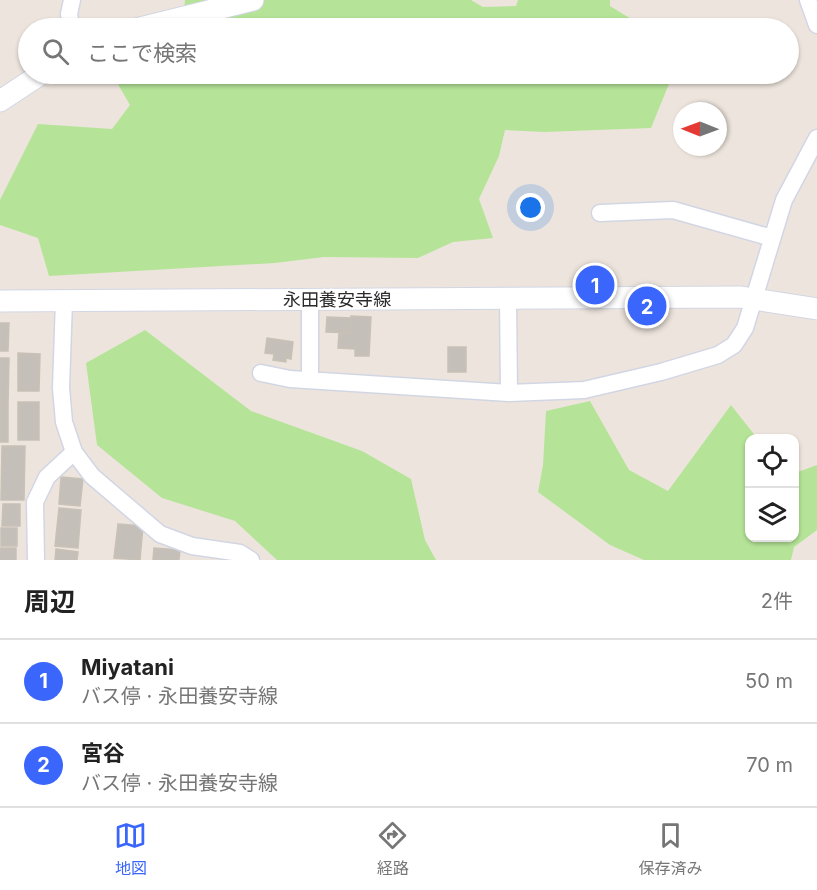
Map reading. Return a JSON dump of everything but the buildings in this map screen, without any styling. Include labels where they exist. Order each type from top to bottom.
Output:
[{"type":"street","points":[[70,18],[72,0]]},
{"type":"street","points":[[181,18],[254,0]]},
{"type":"street","points":[[808,0],[817,25]]},
{"type":"street","points":[[0,101],[26,84]]},
{"type":"street","points":[[261,373],[310,380],[509,393],[584,390],[661,372],[718,355],[734,345],[745,328],[784,200],[817,138]]},
{"type":"street","points":[[600,213],[674,210],[772,238]]},
{"type":"street","points":[[508,297],[509,393]]},
{"type":"street","name":"永田養安寺線","points":[[0,301],[508,297],[754,298],[817,309]]},
{"type":"street","points":[[310,299],[310,380]]},
{"type":"street","points":[[64,300],[62,388],[64,422],[75,452],[92,476],[160,534],[192,546],[240,553],[251,560]]},
{"type":"street","points":[[36,560],[35,502],[47,477],[75,452]]},
{"type":"green space","points":[[185,0],[471,0],[483,7],[516,6],[518,0],[610,0],[610,6],[630,18],[183,18]]},
{"type":"green space","points":[[118,84],[669,84],[651,128],[544,132],[505,130],[499,156],[479,199],[493,238],[453,242],[418,258],[324,257],[275,263],[49,276],[38,238],[0,225],[0,200],[38,124],[112,129],[130,105]]},
{"type":"green space","points":[[145,330],[251,411],[362,451],[411,479],[425,540],[436,560],[277,560],[235,521],[162,498],[97,445],[86,363]]},
{"type":"green space","points":[[590,401],[629,470],[668,491],[731,405],[754,434],[745,434],[745,542],[799,542],[799,472],[817,465],[817,530],[794,547],[791,560],[644,560],[610,545],[538,492],[543,465],[546,411]]},
{"type":"place","name":"Miyatani","points":[[595,285]]},
{"type":"place","name":"宮谷","points":[[647,306]]}]
